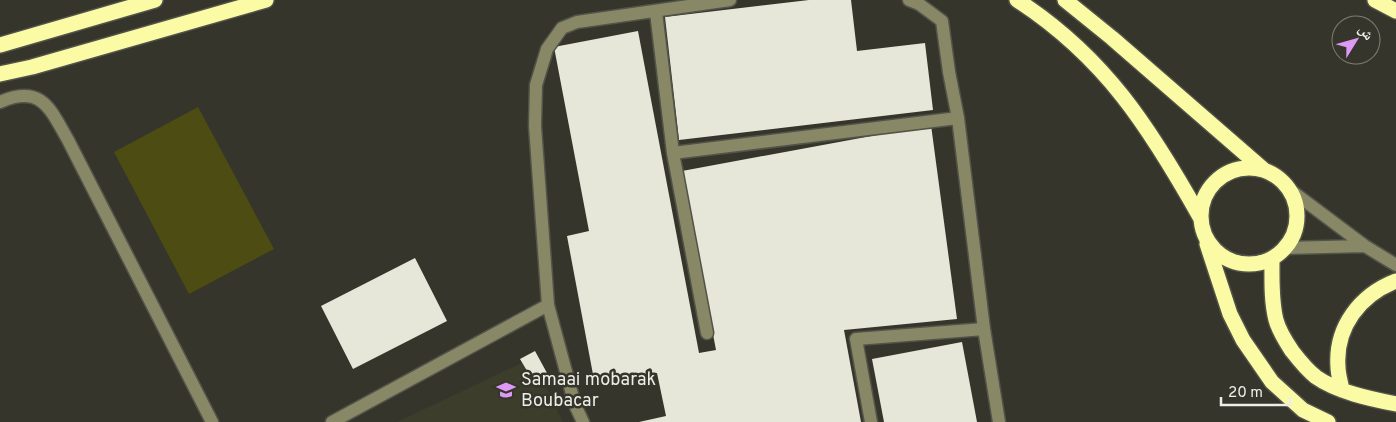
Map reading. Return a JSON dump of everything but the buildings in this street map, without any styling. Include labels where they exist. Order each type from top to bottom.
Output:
[{"type":"highway","points":[[0,45],[155,0]]},
{"type":"highway","points":[[0,74],[32,67],[266,0]]},
{"type":"highway","points":[[1017,0],[1055,27],[1088,56],[1114,84],[1141,120],[1170,163],[1200,217],[1230,314],[1243,340],[1272,382],[1303,410],[1328,422]]},
{"type":"highway","points":[[1065,0],[1112,38],[1264,170],[1278,178],[1289,189],[1295,203],[1297,218],[1294,234],[1285,248],[1272,259],[1257,264],[1240,264],[1225,258],[1212,247],[1204,233]]},
{"type":"highway","points":[[1375,0],[1396,11]]},
{"type":"highway","points":[[1200,217],[1202,202],[1209,188],[1220,177],[1234,170],[1249,168],[1264,170]]},
{"type":"highway","points":[[1272,259],[1273,302],[1277,322],[1286,343],[1299,360],[1316,377],[1342,390],[1374,400],[1396,404]]},
{"type":"highway","points":[[1342,390],[1338,368],[1339,345],[1346,324],[1358,306],[1375,291],[1396,281]]},
{"type":"street","points":[[583,422],[576,405],[548,305],[535,126],[536,85],[547,50],[562,28],[577,22],[730,0]]},
{"type":"street","points":[[909,0],[919,4],[942,21],[958,118],[984,329],[999,422]]},
{"type":"street","points":[[656,12],[673,153],[708,333]]},
{"type":"street","points":[[0,102],[26,95],[39,99],[51,111],[68,140],[212,422]]},
{"type":"street","points":[[673,153],[958,118]]},
{"type":"street","points":[[1289,189],[1365,246],[1396,265]]},
{"type":"street","points":[[1285,248],[1365,246]]},
{"type":"street","points":[[332,422],[548,305]]},
{"type":"street","points":[[871,422],[856,339],[984,329]]},
{"type":"shaded area","points":[[198,107],[274,249],[189,294],[114,152]]},
{"type":"shaded area","name":"Samaai mobarak Boubacar","points":[[532,358],[563,422],[397,422]]},
{"type":"place","name":"Samaai mobarak Boubacar","points":[[506,390]]}]
